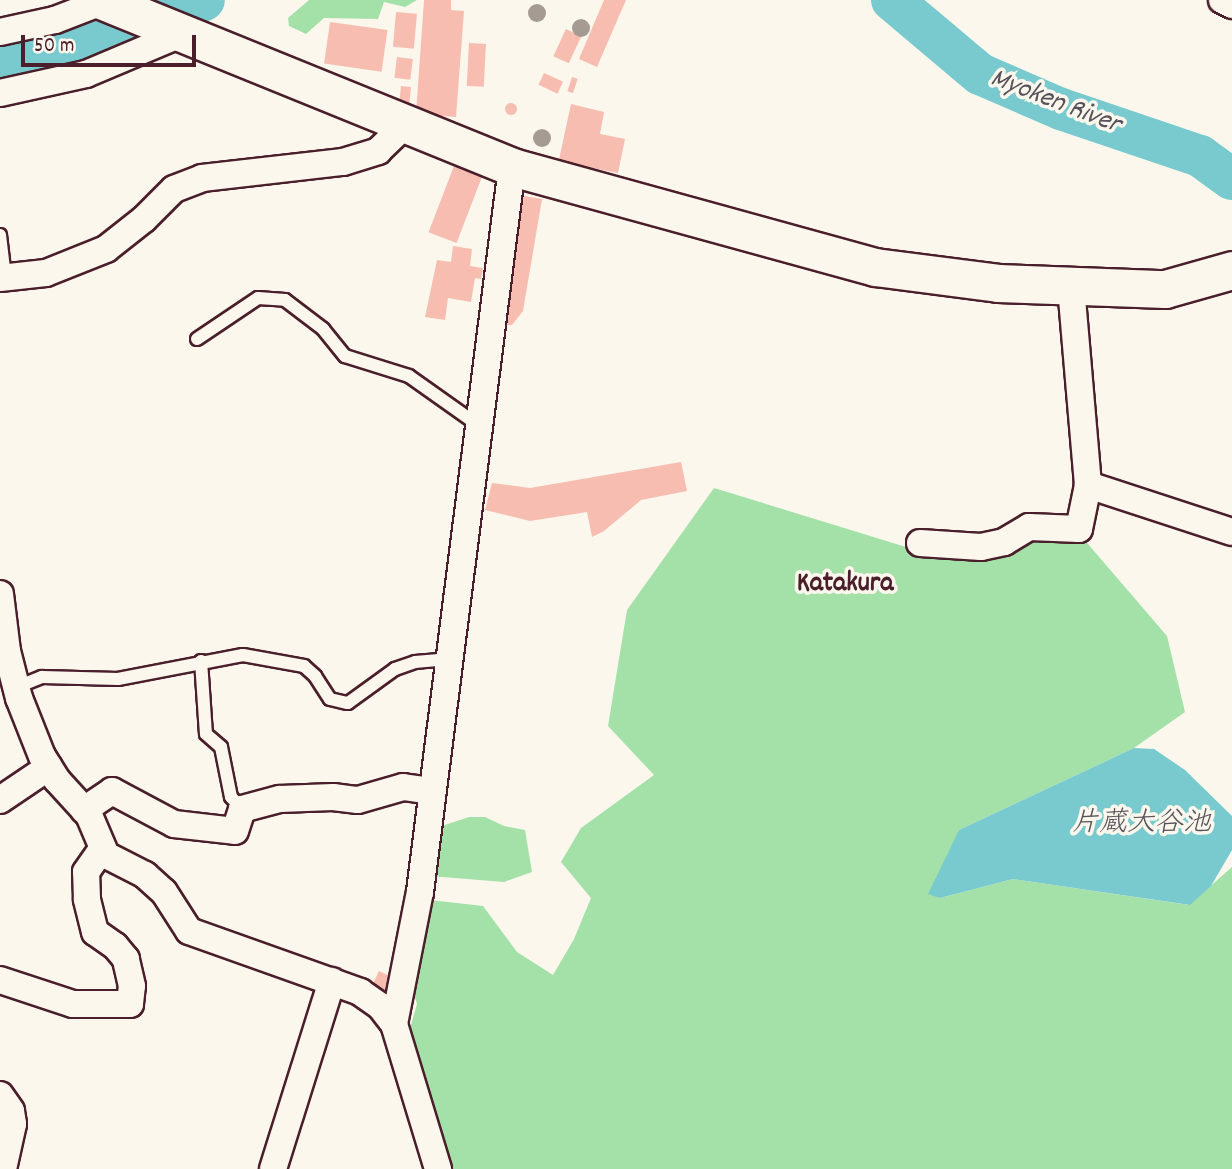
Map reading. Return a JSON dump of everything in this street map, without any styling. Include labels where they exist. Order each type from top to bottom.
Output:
[{"type":"street","points":[[1222,0],[1232,5]]},
{"type":"street","points":[[0,32],[55,20],[106,2],[512,167],[875,267],[998,283],[1165,289],[1232,270]]},
{"type":"street","points":[[0,93],[86,74],[178,33]]},
{"type":"street","points":[[3,277],[46,273],[106,248],[144,219],[174,189],[202,178],[343,162],[378,150],[406,124]]},
{"type":"street","points":[[394,1024],[420,892],[512,167]]},
{"type":"street","points":[[920,543],[981,547],[1004,541],[1029,527],[1079,528],[1088,485],[1071,285]]},
{"type":"street","points":[[1088,485],[1232,532]]},
{"type":"street","points":[[0,594],[7,651],[16,687],[49,767],[84,810],[106,855],[145,875],[163,892],[189,931],[360,992],[380,1006],[394,1024],[438,1169]]},
{"type":"street","points":[[0,800],[49,767]]},
{"type":"street","points":[[84,810],[112,791],[174,824],[235,831],[242,809],[280,799],[333,797],[358,800],[403,787],[433,791]]},
{"type":"street","points":[[0,980],[74,1004],[130,1004],[132,986],[126,959],[115,946],[95,932],[87,899],[86,873],[103,848]]},
{"type":"street","points":[[273,1169],[331,981]]},
{"type":"street","points":[[0,1096],[11,1111],[13,1124],[3,1169]]},
{"type":"lane","points":[[0,235],[3,277]]},
{"type":"lane","points":[[197,339],[258,298],[285,300],[323,329],[345,356],[409,376],[480,426]]},
{"type":"lane","points":[[16,687],[42,677],[118,679],[243,655],[304,666],[315,676],[330,699],[348,703],[395,670],[415,662],[451,659]]},
{"type":"lane","points":[[201,662],[206,734],[221,747],[231,797],[242,809]]},
{"type":"green space","points":[[309,0],[417,0],[405,7],[384,2],[378,19],[324,18],[306,34],[289,26],[288,18]]},
{"type":"green space","points":[[714,488],[932,555],[1038,536],[1082,537],[1167,636],[1185,712],[1134,748],[959,830],[940,898],[1013,879],[1189,905],[1232,867],[1232,1169],[454,1169],[408,1035],[417,1004],[412,988],[430,900],[483,906],[517,952],[553,975],[574,939],[591,898],[561,862],[581,828],[654,775],[608,726],[627,610]]},
{"type":"green space","points":[[469,817],[485,817],[504,826],[525,830],[532,872],[504,882],[430,876],[436,828]]},
{"type":"water","name":"片蔵大谷池","points":[[1134,748],[1154,749],[1185,770],[1232,816],[1232,850],[1211,886],[1190,905],[1013,879],[940,898],[928,894],[959,830]]},
{"type":"building","points":[[424,0],[451,0],[451,10],[464,11],[456,117],[416,114]]},
{"type":"building","points":[[604,0],[626,0],[597,67],[579,59]]},
{"type":"building","points":[[396,12],[417,14],[414,49],[393,47]]},
{"type":"building","points":[[330,22],[387,30],[382,72],[324,64]]},
{"type":"building","points":[[566,29],[581,36],[569,63],[553,56]]},
{"type":"building","points":[[469,43],[486,44],[484,87],[467,86]]},
{"type":"building","points":[[397,57],[413,59],[410,80],[394,78]]},
{"type":"building","points":[[544,73],[563,82],[558,94],[539,85]]},
{"type":"building","points":[[572,77],[578,79],[573,93],[567,91]]},
{"type":"building","points":[[401,86],[411,87],[408,112],[398,111]]},
{"type":"building","points":[[511,103],[517,109],[511,115],[505,109]]},
{"type":"building","points":[[571,104],[604,112],[600,134],[625,139],[618,173],[577,165],[575,173],[557,169]]},
{"type":"building","points":[[454,166],[482,177],[457,243],[429,232]]},
{"type":"building","points":[[519,195],[542,199],[523,311],[512,325],[500,325]]},
{"type":"building","points":[[453,246],[472,249],[470,266],[483,268],[481,279],[475,278],[471,302],[448,298],[445,320],[425,317],[437,260],[451,262]]},
{"type":"building","points":[[681,462],[687,491],[641,500],[604,531],[592,537],[587,512],[530,521],[485,510],[492,483],[530,488]]},
{"type":"building","points":[[379,971],[394,978],[388,999],[370,990]]},
{"type":"waterway","name":"Myoken River","points":[[0,67],[119,33],[204,0]]},
{"type":"waterway","name":"Myoken River","points":[[892,0],[980,74],[1061,109],[1200,156],[1232,179]]},
{"type":"district","name":"Katakura","points":[[845,585]]}]
